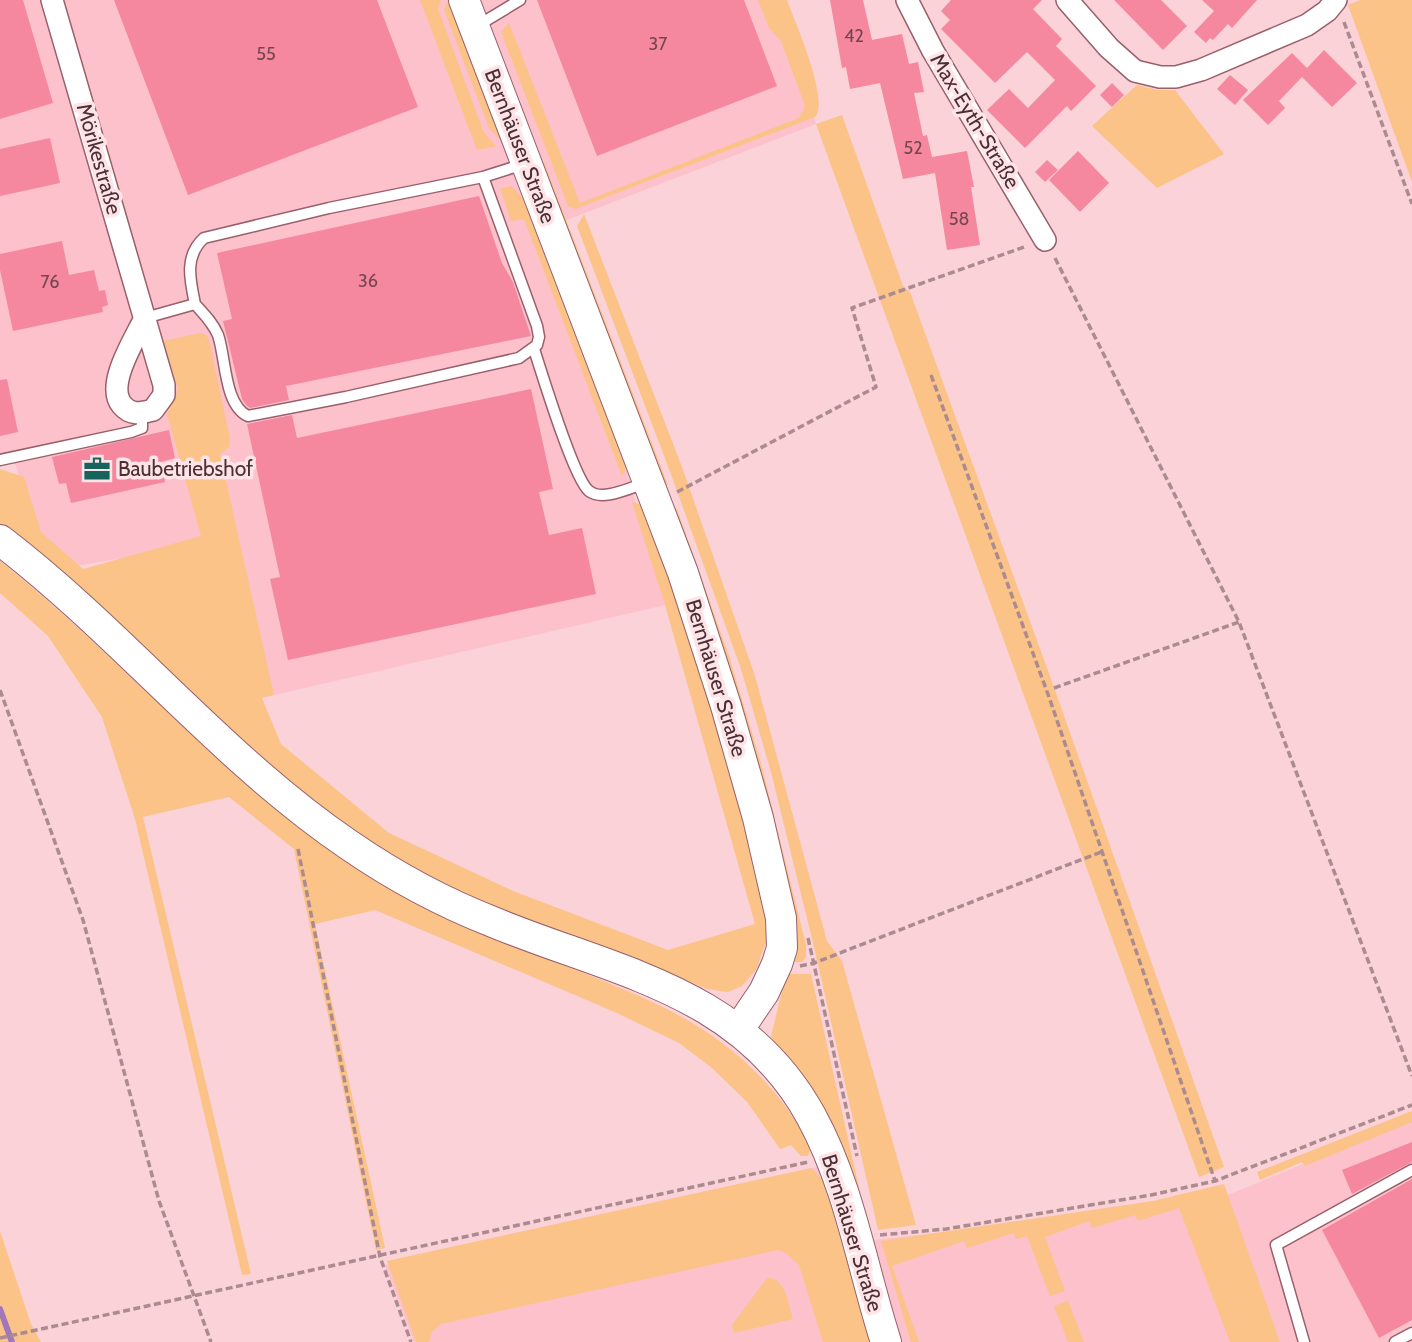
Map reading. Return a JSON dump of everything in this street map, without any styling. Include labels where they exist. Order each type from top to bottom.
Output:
[{"type":"main road","name":"Bernhäuser Straße","points":[[469,14],[682,573],[726,706],[758,818],[783,933],[777,964],[758,1002],[739,1029],[788,1081],[810,1114],[831,1157],[886,1342]]},
{"type":"main road","points":[[0,540],[64,592],[264,780],[311,818],[365,856],[410,884],[468,912],[675,990],[739,1029]]},
{"type":"street","name":"Mörikestraße","points":[[52,0],[164,385],[164,395],[159,404],[153,410],[142,413]]},
{"type":"street","name":"Max-Eyth-Straße","points":[[907,0],[933,51],[1045,240]]},
{"type":"street","points":[[1067,0],[1109,48],[1135,71],[1160,77],[1176,77],[1200,70],[1307,24],[1327,11],[1336,0]]},
{"type":"street","points":[[142,413],[125,409],[119,401],[116,382],[145,318]]},
{"type":"lane","points":[[469,14],[520,0]]},
{"type":"lane","points":[[483,177],[537,326],[539,337],[534,349],[519,358],[346,397],[248,416],[242,413],[234,401],[216,332],[195,304],[190,260],[193,251],[204,238],[329,208],[483,177],[527,163]]},
{"type":"lane","points":[[145,318],[195,304]]},
{"type":"lane","points":[[534,349],[576,470],[589,491],[602,496],[649,482]]},
{"type":"lane","points":[[0,460],[131,432],[142,428],[142,413]]},
{"type":"lane","points":[[1304,1342],[1276,1245],[1412,1170]]},
{"type":"lane","points":[[1395,1342],[1412,1333]]},
{"type":"path","points":[[1336,0],[1412,204]]},
{"type":"path","points":[[677,492],[876,387],[852,308],[1045,240],[1239,622],[1412,1076]]},
{"type":"path","points":[[931,375],[1049,697],[1216,1181]]},
{"type":"path","points":[[1054,688],[1239,622]]},
{"type":"path","points":[[0,690],[83,920],[159,1201],[211,1342]]},
{"type":"path","points":[[298,849],[380,1257],[411,1342]]},
{"type":"path","points":[[814,963],[1101,851]]},
{"type":"path","points":[[855,1237],[946,1229],[1151,1195],[1216,1181],[1412,1105]]},
{"type":"path","points":[[1,1338],[831,1157]]},
{"type":"shaded area","points":[[0,0],[773,0],[816,124],[551,226],[574,286],[665,605],[261,698],[214,542],[48,571],[13,457],[0,459]]},
{"type":"shaded area","points":[[420,0],[441,0],[438,9],[484,133],[496,146],[477,150]]},
{"type":"shaded area","points":[[448,0],[504,144],[489,128],[444,10]]},
{"type":"shaded area","points":[[758,0],[787,0],[815,79],[818,108],[815,117],[575,209],[568,206],[501,32],[509,23],[580,203],[799,118],[805,106],[781,41],[769,28]]},
{"type":"shaded area","points":[[1360,0],[1412,0],[1412,182],[1348,5]]},
{"type":"shaded area","points":[[1137,85],[1158,90],[1175,90],[1224,154],[1157,188],[1092,126]]},
{"type":"shaded area","points":[[842,115],[903,286],[910,292],[1051,679],[1224,1167],[1199,1177],[816,124]]},
{"type":"shaded area","points":[[544,162],[668,485],[661,487],[533,166]]},
{"type":"shaded area","points":[[511,186],[526,201],[626,461],[622,476],[524,219],[511,221],[500,189]]},
{"type":"shaded area","points":[[584,214],[682,467],[755,676],[827,941],[842,961],[916,1225],[878,1230],[815,951],[771,772],[741,669],[577,226]]},
{"type":"shaded area","points":[[200,333],[206,335],[209,340],[230,438],[229,447],[220,454],[274,695],[262,698],[281,744],[389,833],[513,891],[668,950],[755,924],[665,605],[632,502],[639,504],[645,512],[693,644],[723,739],[767,914],[766,942],[756,970],[742,986],[728,992],[707,989],[649,965],[502,917],[352,837],[0,529],[0,469],[24,477],[41,532],[83,569],[201,536],[167,414],[178,389],[163,341]]},
{"type":"shaded area","points":[[669,509],[677,509],[729,656],[761,763],[806,945],[806,957],[802,962],[793,962]]},
{"type":"shaded area","points":[[0,561],[46,599],[266,801],[313,838],[362,871],[453,919],[666,1008],[718,1040],[743,1060],[786,1107],[806,1141],[810,1150],[808,1156],[801,1156],[791,1145],[780,1149],[748,1103],[712,1068],[679,1043],[617,1013],[375,910],[315,924],[385,1248],[376,1250],[294,849],[229,797],[143,817],[251,1274],[242,1275],[135,819],[102,717],[48,636],[0,593]]},
{"type":"shaded area","points":[[786,974],[811,974],[867,1223],[793,1066],[771,1037]]},
{"type":"shaded area","points":[[1412,1111],[1412,1122],[1305,1166],[1302,1162],[1260,1180],[1257,1172]]},
{"type":"shaded area","points":[[1412,1119],[1412,1342],[414,1342],[385,1265],[822,1166],[847,1243],[1211,1202]]},
{"type":"shaded area","points":[[811,1168],[824,1181],[871,1342],[823,1342],[799,1265],[786,1253],[778,1250],[441,1324],[432,1332],[429,1342],[416,1342],[387,1261]]},
{"type":"shaded area","points":[[1224,1184],[1280,1342],[1230,1342],[1179,1208],[1138,1221],[1135,1215],[1092,1228],[1089,1221],[1045,1237],[1065,1291],[1050,1296],[1027,1236],[1016,1239],[1014,1233],[967,1248],[964,1241],[892,1266],[919,1342],[911,1342],[881,1241],[1153,1201]]},
{"type":"shaded area","points":[[0,1231],[31,1324],[41,1342],[0,1342]]},
{"type":"shaded area","points":[[767,1278],[778,1282],[782,1287],[793,1319],[734,1333],[732,1325]]},
{"type":"shaded area","points":[[1068,1301],[1084,1342],[1068,1342],[1054,1306]]},
{"type":"building","points":[[0,0],[23,0],[53,103],[0,119]]},
{"type":"building","points":[[114,0],[377,0],[418,107],[188,195]]},
{"type":"building","points":[[537,0],[744,0],[777,86],[597,156]]},
{"type":"building","points":[[830,0],[863,0],[872,40],[902,34],[909,64],[918,62],[924,92],[914,93],[923,136],[927,135],[932,157],[967,151],[980,245],[947,250],[935,173],[903,179],[880,83],[850,89],[846,67],[842,68]]},
{"type":"building","points":[[951,0],[1042,0],[1033,9],[1062,39],[1056,46],[1096,86],[1071,111],[1067,106],[1025,148],[987,110],[1009,89],[1028,108],[1055,80],[1027,52],[995,83],[941,29],[950,20],[941,11]]},
{"type":"building","points":[[1114,0],[1161,0],[1187,26],[1163,50]]},
{"type":"building","points":[[1202,0],[1257,0],[1232,28],[1228,24],[1213,40],[1210,38],[1206,43],[1194,32],[1214,11]]},
{"type":"building","points":[[1324,50],[1357,83],[1332,107],[1302,77],[1279,101],[1285,108],[1268,125],[1243,100],[1292,53],[1307,68]]},
{"type":"building","points":[[1230,75],[1248,90],[1235,105],[1217,89]]},
{"type":"building","points":[[1112,83],[1124,95],[1112,107],[1100,95]]},
{"type":"building","points":[[50,138],[60,183],[0,196],[0,149]]},
{"type":"building","points":[[1078,151],[1109,183],[1080,212],[1049,180]]},
{"type":"building","points":[[1047,160],[1058,170],[1045,182],[1035,172]]},
{"type":"building","points":[[479,196],[531,336],[286,386],[289,400],[250,408],[246,405],[242,399],[223,321],[232,319],[217,253]]},
{"type":"building","points":[[62,241],[69,275],[94,270],[99,291],[105,290],[108,305],[102,307],[103,312],[13,331],[0,270],[0,254]]},
{"type":"building","points":[[7,379],[18,432],[0,436],[0,380]]},
{"type":"building","points":[[531,389],[553,489],[539,492],[549,535],[582,528],[596,594],[288,660],[270,579],[280,577],[247,424],[292,415],[297,438]]},
{"type":"building","points":[[169,430],[175,458],[161,462],[165,482],[71,503],[66,483],[59,484],[52,457]]},
{"type":"building","points":[[1412,1142],[1412,1162],[1352,1194],[1342,1170]]},
{"type":"building","points":[[1412,1179],[1412,1320],[1379,1338],[1322,1230]]},
{"type":"waterway","points":[[0,1309],[12,1342]]},
{"type":"place","name":"Baubetriebshof","points":[[97,469]]}]
